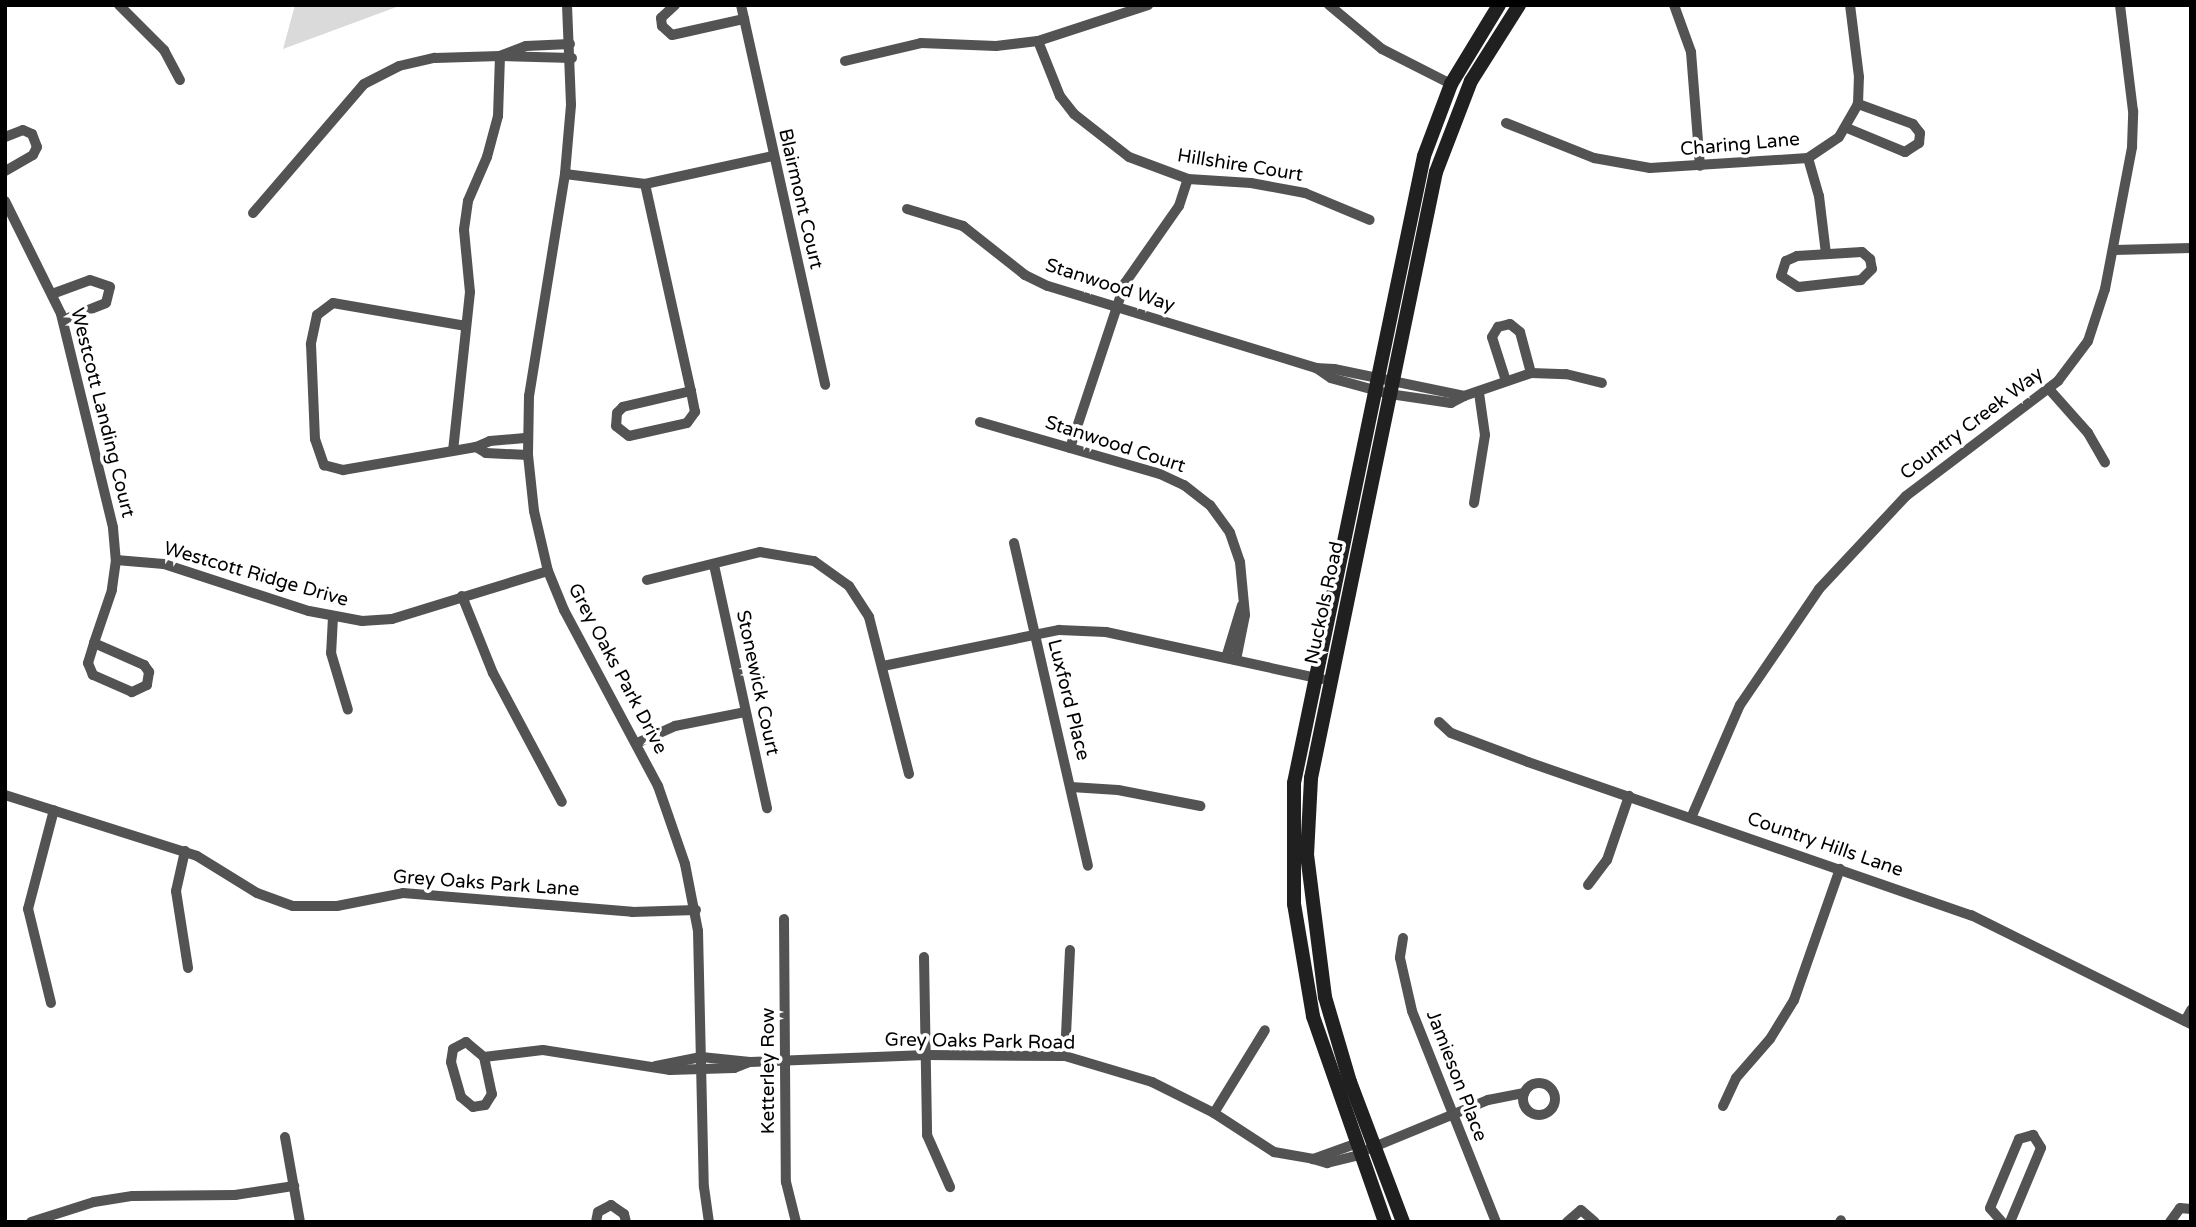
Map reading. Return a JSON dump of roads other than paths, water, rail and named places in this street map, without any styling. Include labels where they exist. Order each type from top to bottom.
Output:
[{"type":"main road","name":"Nuckols Road","points":[[1385,1222],[1318,1035],[1294,904],[1294,783],[1313,677],[1424,156],[1451,84],[1499,5]]},
{"type":"main road","name":"Nuckols Road","points":[[1403,1222],[1336,1041],[1312,924],[1308,810],[1328,680],[1443,149],[1477,68],[1519,5]]},
{"type":"street","points":[[120,5],[164,50],[180,79]]},
{"type":"street","name":"Grey Oaks Park Drive","points":[[567,5],[572,58],[565,174],[529,396],[528,455],[534,511],[548,571],[564,610],[637,743],[673,823],[695,910],[709,1222]]},
{"type":"street","points":[[675,5],[661,18],[672,35],[744,19]]},
{"type":"street","name":"Blairmont Court","points":[[741,5],[772,156],[825,385]]},
{"type":"street","points":[[1110,5],[1115,18]]},
{"type":"street","points":[[845,61],[920,43],[996,46],[1038,41],[1148,5]]},
{"type":"street","points":[[1329,5],[1382,49],[1451,84]]},
{"type":"street","points":[[1674,5],[1693,61],[1700,166]]},
{"type":"street","name":"Charing Lane","points":[[1506,123],[1608,162],[1650,168],[1808,158],[1847,128],[1858,104],[1860,77],[1850,5]]},
{"type":"street","name":"Country Creek Way","points":[[1691,818],[1740,705],[1819,589],[1906,496],[2049,389],[2088,341],[2114,250],[2133,126],[2120,5]]},
{"type":"street","name":"Hillshire Court","points":[[1038,41],[1060,96],[1088,128],[1129,157],[1188,179],[1292,190],[1331,201],[1370,220]]},
{"type":"street","points":[[500,56],[526,46],[570,44]]},
{"type":"street","points":[[453,450],[470,292],[464,230],[468,201],[487,157],[498,116],[500,56]]},
{"type":"street","points":[[253,213],[364,85],[399,66],[436,58],[572,58]]},
{"type":"street","points":[[1847,128],[1905,152],[1919,143],[1920,133],[1913,124],[1858,104]]},
{"type":"street","points":[[5,137],[23,130],[32,134],[37,148],[33,155],[5,171]]},
{"type":"street","points":[[565,174],[645,184],[772,156]]},
{"type":"street","points":[[1808,158],[1819,197],[1826,254]]},
{"type":"street","points":[[1070,448],[1116,307],[1131,270],[1178,206],[1188,179]]},
{"type":"street","points":[[645,184],[691,390],[695,412],[687,423],[629,436],[616,426],[615,417],[623,407],[691,390]]},
{"type":"street","name":"Westcott Landing Court","points":[[5,201],[63,320],[113,528],[116,560],[88,663],[93,675],[132,692],[147,685],[149,672],[144,665],[94,643]]},
{"type":"street","name":"Stanwood Way","points":[[907,209],[963,226],[1036,281],[1375,384],[1451,403],[1531,373],[1566,374],[1602,383]]},
{"type":"street","points":[[2114,250],[2191,248]]},
{"type":"street","points":[[1862,253],[1870,259],[1872,269],[1857,281],[1798,287],[1782,276],[1783,266],[1791,258],[1826,254],[1862,253]]},
{"type":"street","points":[[52,294],[90,279],[110,287],[106,303],[63,320]]},
{"type":"street","points":[[466,326],[333,303],[317,315],[311,344],[315,439],[324,466],[343,470],[476,447],[490,441],[528,438]]},
{"type":"street","points":[[1506,381],[1492,337],[1498,327],[1510,324],[1520,331],[1531,373]]},
{"type":"street","points":[[2049,389],[2088,433],[2105,462]]},
{"type":"street","points":[[1474,503],[1485,435],[1479,393]]},
{"type":"street","name":"Stanwood Court","points":[[980,422],[1170,477],[1210,505],[1236,548],[1242,605],[1231,659]]},
{"type":"street","points":[[476,447],[486,453],[528,455]]},
{"type":"street","name":"Luxford Place","points":[[1014,543],[1088,866]]},
{"type":"street","points":[[647,580],[760,552],[814,561],[856,596],[869,617],[909,774]]},
{"type":"street","name":"Westcott Ridge Drive","points":[[116,560],[164,564],[333,618],[392,618],[548,571]]},
{"type":"street","name":"Stonewick Court","points":[[714,565],[767,808]]},
{"type":"street","points":[[462,596],[493,673],[562,802]]},
{"type":"street","points":[[333,618],[331,653],[348,710]]},
{"type":"street","points":[[883,666],[1059,630],[1106,632],[1231,659],[1256,658],[1328,680]]},
{"type":"street","points":[[637,743],[675,726],[745,712]]},
{"type":"street","name":"Country Hills Lane","points":[[1439,722],[1466,740],[1971,915],[2188,1022]]},
{"type":"street","points":[[1071,787],[1118,790],[1200,806]]},
{"type":"street","name":"Grey Oaks Park Lane","points":[[5,795],[185,851],[212,862],[257,893],[293,906],[337,906],[403,893],[632,912],[695,910]]},
{"type":"street","points":[[1588,885],[1607,860],[1629,796]]},
{"type":"street","points":[[51,1003],[28,909],[54,810]]},
{"type":"street","points":[[185,851],[176,891],[187,968]]},
{"type":"street","points":[[1723,1106],[1736,1078],[1770,1039],[1794,1000],[1840,869]]},
{"type":"street","name":"Ketterley Row","points":[[784,919],[786,1182],[796,1222]]},
{"type":"street","name":"Jamieson Place","points":[[1403,938],[1401,958],[1412,1011],[1451,1116],[1496,1222]]},
{"type":"street","points":[[1065,1056],[1070,950]]},
{"type":"street","points":[[923,957],[928,1135],[950,1186]]},
{"type":"street","points":[[2188,1022],[2191,1010]]},
{"type":"street","points":[[1214,1113],[1265,1030]]},
{"type":"street","name":"Grey Oaks Park Road","points":[[484,1057],[492,1094],[485,1105],[472,1107],[461,1097],[451,1056],[459,1044],[466,1042],[484,1057],[543,1050],[629,1066],[701,1062],[787,1064],[926,1055],[1065,1056],[1152,1082],[1214,1113],[1274,1152],[1313,1159],[1374,1147],[1505,1094],[1524,1093]]},
{"type":"street","points":[[1999,1220],[1990,1208],[2021,1136],[2033,1135],[2041,1148],[2010,1222]]},
{"type":"street","points":[[285,1137],[300,1222]]},
{"type":"street","points":[[31,1222],[94,1202],[133,1196],[234,1195],[294,1186]]},
{"type":"street","points":[[596,1222],[598,1212],[611,1205],[624,1214],[626,1222]]},
{"type":"street","points":[[2170,1222],[2180,1208],[2191,1209]]},
{"type":"street","points":[[1567,1222],[1581,1210],[1595,1222]]}]
